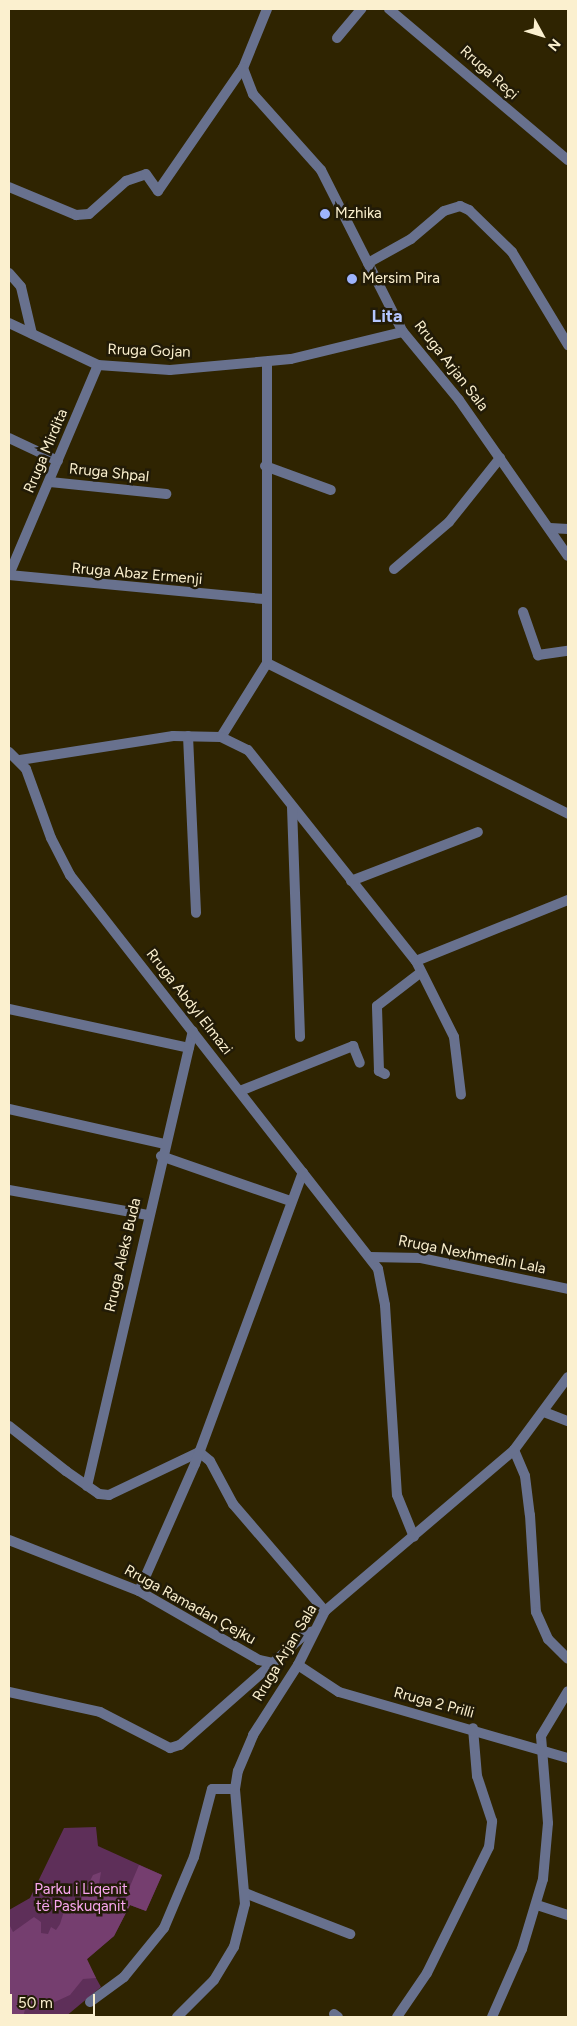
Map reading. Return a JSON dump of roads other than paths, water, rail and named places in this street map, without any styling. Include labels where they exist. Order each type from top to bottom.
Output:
[{"type":"street","points":[[9,187],[76,215],[90,214],[126,181],[146,174],[158,191],[243,68],[267,9]]},
{"type":"street","points":[[337,38],[361,9]]},
{"type":"street","name":"Rruga Reçi","points":[[389,9],[568,160]]},
{"type":"street","name":"Rruga Arjan Sala","points":[[243,68],[261,107],[333,187],[368,263],[403,332],[500,458],[568,556]]},
{"type":"street","points":[[368,263],[411,239],[444,211],[460,206],[469,210],[512,252],[568,345]]},
{"type":"street","points":[[9,273],[21,287],[32,334]]},
{"type":"street","name":"Rruga Gojan","points":[[9,323],[98,364],[170,370],[267,362],[403,332]]},
{"type":"street","points":[[221,737],[267,663],[264,599],[267,362]]},
{"type":"street","name":"Rruga Mirdita","points":[[9,575],[50,482],[98,364]]},
{"type":"street","points":[[9,438],[58,462]]},
{"type":"street","points":[[394,569],[449,522],[500,458]]},
{"type":"street","points":[[265,466],[331,490]]},
{"type":"street","name":"Rruga Shpal","points":[[50,482],[166,494]]},
{"type":"street","points":[[550,528],[568,529]]},
{"type":"street","name":"Rruga Abaz Ermenji","points":[[9,575],[264,599]]},
{"type":"street","points":[[523,612],[538,655],[568,651]]},
{"type":"street","points":[[267,663],[568,814]]},
{"type":"street","points":[[188,736],[196,913]]},
{"type":"street","points":[[9,752],[20,760],[188,736],[221,737],[248,750],[350,881],[416,961],[420,973],[454,1038],[461,1095]]},
{"type":"street","name":"Rruga Abdyl Elmazi","points":[[20,760],[70,875],[370,1257],[382,1281],[396,1495],[414,1537]]},
{"type":"street","points":[[292,807],[300,1037]]},
{"type":"street","points":[[350,881],[478,832]]},
{"type":"street","points":[[416,961],[568,900]]},
{"type":"street","points":[[385,1074],[379,1071],[377,1006],[420,973]]},
{"type":"street","points":[[9,1009],[188,1048]]},
{"type":"street","name":"Rruga Aleks Buda","points":[[87,1486],[161,1156],[193,1031]]},
{"type":"street","points":[[240,1091],[353,1046],[360,1063]]},
{"type":"street","points":[[9,1109],[164,1144]]},
{"type":"street","points":[[161,1156],[290,1201]]},
{"type":"street","points":[[138,1591],[199,1452],[290,1201],[303,1172]]},
{"type":"street","points":[[9,1190],[148,1215]]},
{"type":"street","name":"Rruga Nexhmedin Lala","points":[[370,1257],[421,1258],[568,1290]]},
{"type":"street","name":"Rruga Arjan Sala","points":[[177,2017],[225,1966],[241,1925],[245,1893],[235,1789],[253,1734],[298,1665],[325,1611],[514,1450],[544,1412],[568,1377]]},
{"type":"street","points":[[544,1412],[568,1421]]},
{"type":"street","points":[[9,1426],[99,1494],[120,1492],[199,1452]]},
{"type":"street","points":[[514,1450],[525,1476],[536,1612],[548,1639],[568,1659]]},
{"type":"street","points":[[199,1452],[210,1461],[233,1504],[325,1611]]},
{"type":"street","name":"Rruga Ramadan Çejku","points":[[9,1540],[138,1591],[259,1660],[273,1663]]},
{"type":"street","points":[[9,1692],[100,1712],[170,1748],[180,1745],[306,1633],[314,1631]]},
{"type":"street","name":"Rruga 2 Prilli","points":[[298,1665],[339,1692],[473,1728],[568,1758]]},
{"type":"street","points":[[492,2017],[537,1905],[548,1824],[542,1750],[545,1725],[568,1691]]},
{"type":"street","points":[[397,2017],[428,1973],[489,1847],[492,1821],[477,1776],[473,1728]]},
{"type":"street","points":[[90,2002],[124,1977],[164,1928],[194,1857],[212,1789],[235,1789]]},
{"type":"street","points":[[245,1893],[350,1934]]},
{"type":"street","points":[[537,1905],[568,1915]]},
{"type":"place","name":"Mzhika","points":[[325,214]]},
{"type":"place","name":"Mersim Pira","points":[[352,279]]},
{"type":"district","name":"Lita","points":[[387,316]]},
{"type":"park label","name":"Parku i Liqenit të Paskuqanit","points":[[81,1898]]}]
